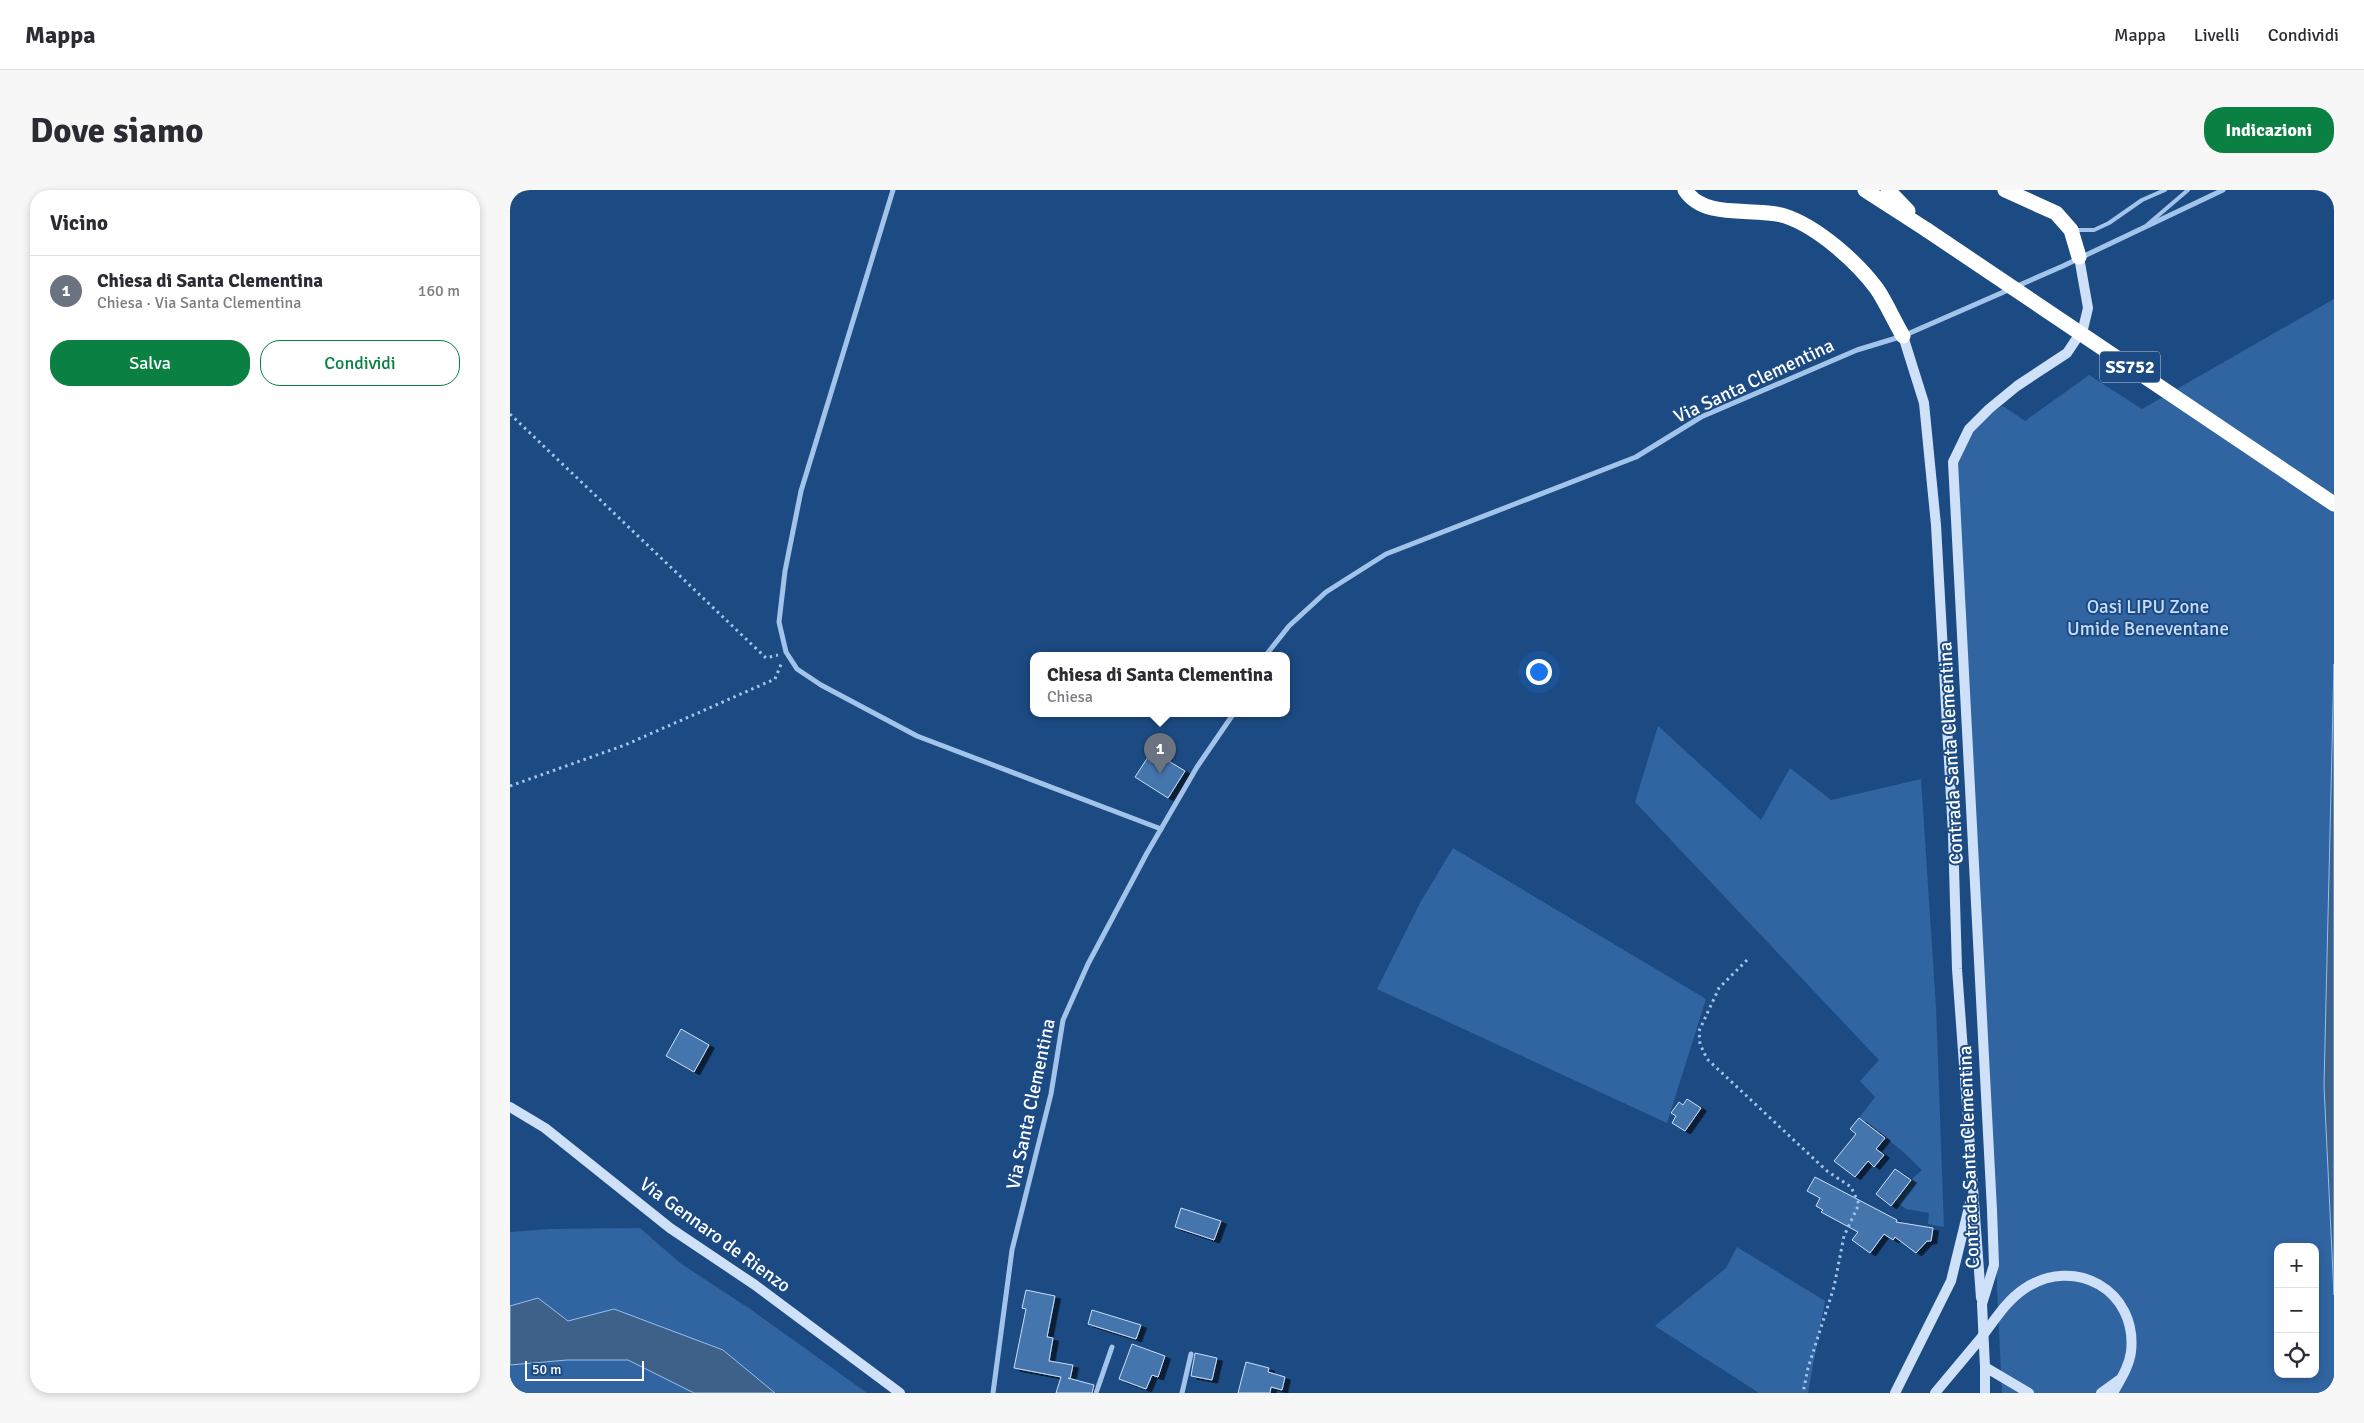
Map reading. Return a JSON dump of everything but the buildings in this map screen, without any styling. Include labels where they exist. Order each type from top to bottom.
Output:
[{"type":"highway","points":[[1685,190],[1698,203],[1710,208],[1785,216],[1826,238],[1851,260],[1877,290],[1903,336]]},
{"type":"highway","name":"SS752","points":[[1865,190],[2334,504]]},
{"type":"highway","points":[[1888,190],[1927,230]]},
{"type":"highway","points":[[2005,190],[2056,213],[2071,230],[2079,257]]},
{"type":"street","points":[[893,190],[801,491],[785,571],[779,622],[786,652],[797,669],[821,685],[918,736],[1161,829]]},
{"type":"street","name":"Via Santa Clementina","points":[[1268,652],[1289,626],[1326,592],[1386,554],[1636,457],[1701,417],[1857,350],[1903,336],[2223,190]]},
{"type":"street","name":"Contrada Santa Clementina","points":[[1982,1304],[1994,1266],[1953,462],[1969,429],[1989,409],[2017,386],[2067,353],[2083,329],[2088,308],[2079,257]]},
{"type":"street","name":"Contrada Santa Clementina","points":[[1903,336],[1924,403],[1936,525],[1953,834],[1957,969],[1972,1193],[1982,1304],[1985,1393]]},
{"type":"street","name":"Via Santa Clementina","points":[[993,1393],[1012,1250],[1051,1094],[1063,1020],[1088,964],[1161,829],[1197,767],[1231,717]]},
{"type":"street","name":"Via Gennaro de Rienzo","points":[[510,1107],[545,1128],[670,1228],[755,1285],[900,1393]]},
{"type":"street","points":[[1895,1393],[1951,1281],[1972,1193]]},
{"type":"street","points":[[1935,1393],[2004,1308],[2023,1290],[2044,1280],[2065,1276],[2086,1278],[2098,1282],[2115,1296],[2131,1331],[2131,1352],[2122,1378],[2113,1393]]},
{"type":"street","points":[[1096,1393],[1112,1347]]},
{"type":"street","points":[[1182,1393],[1191,1354]]},
{"type":"street","points":[[1984,1367],[2029,1393]]},
{"type":"street","points":[[2101,1393],[2122,1378]]},
{"type":"lane","points":[[2071,230],[2094,230],[2142,200],[2165,190]]},
{"type":"lane","points":[[2147,225],[2188,190]]},
{"type":"path","points":[[510,414],[766,658],[786,652]]},
{"type":"path","points":[[510,786],[625,745],[775,679],[786,652]]},
{"type":"path","points":[[1747,960],[1719,988],[1699,1031],[1700,1044],[1707,1059],[1827,1171],[1851,1187],[1859,1204],[1844,1236],[1834,1286],[1808,1368],[1803,1393]]},
{"type":"green space","name":"Oasi LIPU Zone Umide Beneventane","points":[[2334,299],[2334,1393],[2002,1393],[1973,780],[1953,470],[1971,432],[1984,418],[2003,406],[2025,421],[2089,375],[2142,409]]},
{"type":"green space","points":[[1658,726],[1761,820],[1790,768],[1831,800],[1921,779],[1936,1007],[1944,1227],[1928,1224],[1929,1213],[1906,1209],[1895,1201],[1911,1180],[1922,1170],[1900,1149],[1859,1118],[1875,1097],[1860,1081],[1879,1060],[1635,802]]},
{"type":"green space","points":[[1453,848],[1706,999],[1667,1123],[1377,989],[1420,903]]},
{"type":"green space","points":[[640,1228],[680,1263],[750,1309],[867,1393],[775,1393],[723,1350],[614,1309],[568,1321],[538,1298],[510,1306],[510,1232],[550,1229]]},
{"type":"green space","points":[[1737,1247],[1825,1301],[1808,1393],[1759,1393],[1655,1326],[1726,1268]]},
{"type":"green space","points":[[567,1360],[628,1360],[694,1393],[510,1393],[510,1365]]},
{"type":"shaded area","points":[[2334,664],[2334,1295],[2324,1086]]},
{"type":"shaded area","points":[[538,1298],[568,1321],[614,1309],[723,1350],[775,1393],[694,1393],[628,1360],[567,1360],[510,1365],[510,1306]]},
{"type":"place","name":"Chiesa di Santa Clementina","points":[[1160,774]]}]
